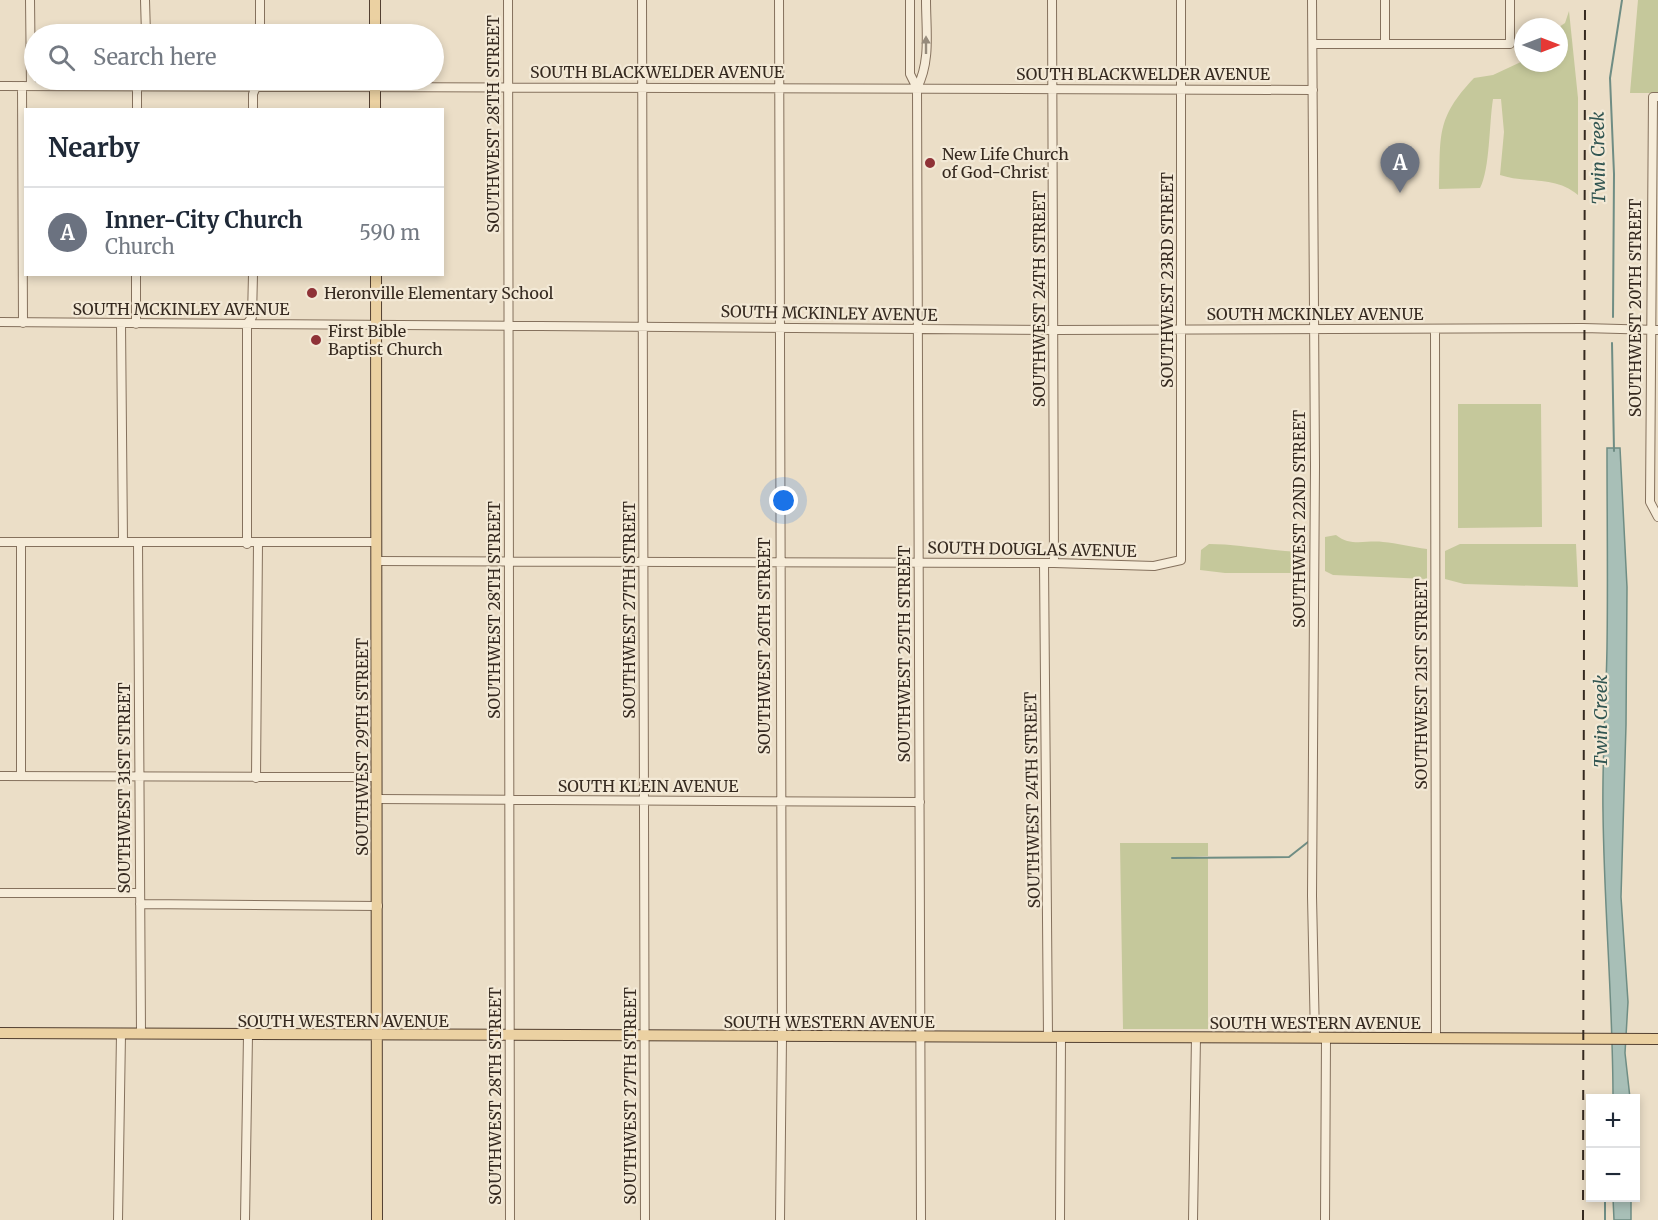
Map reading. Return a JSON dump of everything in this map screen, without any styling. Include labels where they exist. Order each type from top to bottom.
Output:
[{"type":"main road","points":[[375,0],[375,24]]},
{"type":"main road","points":[[375,90],[375,108]]},
{"type":"main road","name":"SOUTHWEST 29TH STREET","points":[[376,276],[377,1220]]},
{"type":"main road","name":"SOUTH WESTERN AVENUE","points":[[0,1033],[1652,1039]]},
{"type":"street","points":[[29,24],[30,0]]},
{"type":"street","points":[[145,0],[146,24]]},
{"type":"street","points":[[260,0],[260,24]]},
{"type":"street","name":"SOUTHWEST 28TH STREET","points":[[508,0],[510,1220]]},
{"type":"street","name":"SOUTHWEST 27TH STREET","points":[[642,0],[645,1220]]},
{"type":"street","name":"SOUTHWEST 26TH STREET","points":[[778,0],[782,1037],[780,1220]]},
{"type":"street","name":"SOUTHWEST 25TH STREET","points":[[910,0],[910,75],[917,88]]},
{"type":"street","name":"SOUTHWEST 25TH STREET","points":[[921,1220],[917,88],[925,73],[927,59],[926,0]]},
{"type":"street","name":"SOUTHWEST 24TH STREET","points":[[1048,1037],[1049,563],[1055,330],[1053,0]]},
{"type":"street","name":"SOUTHWEST 23RD STREET","points":[[1181,0],[1182,560]]},
{"type":"street","name":"SOUTHWEST 22ND STREET","points":[[1312,0],[1312,330],[1315,466],[1312,896],[1321,1038],[1325,1220]]},
{"type":"street","points":[[1385,0],[1385,43]]},
{"type":"street","points":[[1313,45],[1385,43],[1510,45],[1510,0]]},
{"type":"street","name":"SOUTH BLACKWELDER AVENUE","points":[[444,85],[1313,90]]},
{"type":"street","name":"SOUTH BLACKWELDER AVENUE","points":[[0,86],[24,86]]},
{"type":"street","points":[[27,90],[27,108]]},
{"type":"street","points":[[137,108],[142,90]]},
{"type":"street","points":[[252,108],[256,90]]},
{"type":"street","name":"SOUTHWEST 20TH STREET","points":[[1655,97],[1654,330],[1650,502],[1658,517]]},
{"type":"street","points":[[23,323],[24,264]]},
{"type":"street","points":[[136,276],[136,324]]},
{"type":"street","points":[[247,544],[247,324],[252,317],[253,276]]},
{"type":"street","name":"SOUTH MCKINLEY AVENUE","points":[[0,322],[1055,330],[1597,328],[1654,330]]},
{"type":"street","points":[[121,324],[123,542]]},
{"type":"street","name":"SOUTHWEST 21ST STREET","points":[[1435,329],[1436,1038]]},
{"type":"street","points":[[0,542],[247,544],[376,542]]},
{"type":"street","points":[[21,542],[21,776]]},
{"type":"street","name":"SOUTHWEST 31ST STREET","points":[[138,542],[141,1034]]},
{"type":"street","points":[[256,778],[258,543]]},
{"type":"street","name":"SOUTH DOUGLAS AVENUE","points":[[376,561],[643,564],[919,562],[1154,566],[1182,560]]},
{"type":"street","points":[[0,776],[377,777]]},
{"type":"street","name":"SOUTH KLEIN AVENUE","points":[[377,799],[920,802]]},
{"type":"street","points":[[0,893],[140,893]]},
{"type":"street","points":[[140,904],[378,906]]},
{"type":"street","points":[[118,1220],[122,1034]]},
{"type":"street","points":[[245,1220],[248,1035]]},
{"type":"street","points":[[1060,1220],[1061,1037]]},
{"type":"street","points":[[1194,1220],[1196,1037]]},
{"type":"green space","points":[[1638,0],[1658,0],[1658,93],[1630,93]]},
{"type":"green space","points":[[1569,11],[1578,98],[1578,195],[1550,182],[1500,175],[1504,132],[1501,99],[1493,99],[1486,170],[1480,188],[1439,189],[1443,129],[1446,117],[1461,92],[1474,78],[1493,75],[1514,65],[1514,72],[1568,72],[1567,18]]},
{"type":"green space","points":[[1458,404],[1541,404],[1542,527],[1458,528]]},
{"type":"green space","points":[[1336,535],[1353,542],[1394,543],[1427,549],[1427,579],[1333,575],[1325,571],[1325,537]]},
{"type":"green space","points":[[1209,544],[1300,552],[1303,573],[1225,573],[1200,570],[1201,550]]},
{"type":"green space","points":[[1460,544],[1576,544],[1578,587],[1464,584],[1445,579],[1445,551]]},
{"type":"green space","points":[[1120,843],[1208,843],[1208,856],[1171,858],[1208,858],[1208,1029],[1123,1029]]},
{"type":"water","points":[[1607,448],[1620,448],[1627,587],[1621,897],[1628,1002],[1625,1053],[1630,1094],[1613,1094],[1603,792],[1607,648]]},
{"type":"water","points":[[1613,1202],[1631,1202],[1631,1220],[1614,1220]]},
{"type":"waterway","name":"Twin Creek","points":[[1613,317],[1614,174],[1610,78],[1622,0]]},
{"type":"waterway","name":"Twin Creek","points":[[1612,343],[1614,451]]},
{"type":"waterway","points":[[1172,858],[1289,857],[1308,842]]},
{"type":"waterway","name":"Twin Creek","points":[[1605,1202],[1605,1220]]},
{"type":"railway","points":[[1583,1220],[1585,0]]},
{"type":"place","name":"New Life Church of God-Christ","points":[[930,163]]},
{"type":"place","name":"Inner-City Church","points":[[1400,193]]},
{"type":"place","name":"Heronville Elementary School","points":[[312,293]]},
{"type":"place","name":"First Bible Baptist Church","points":[[316,340]]}]
